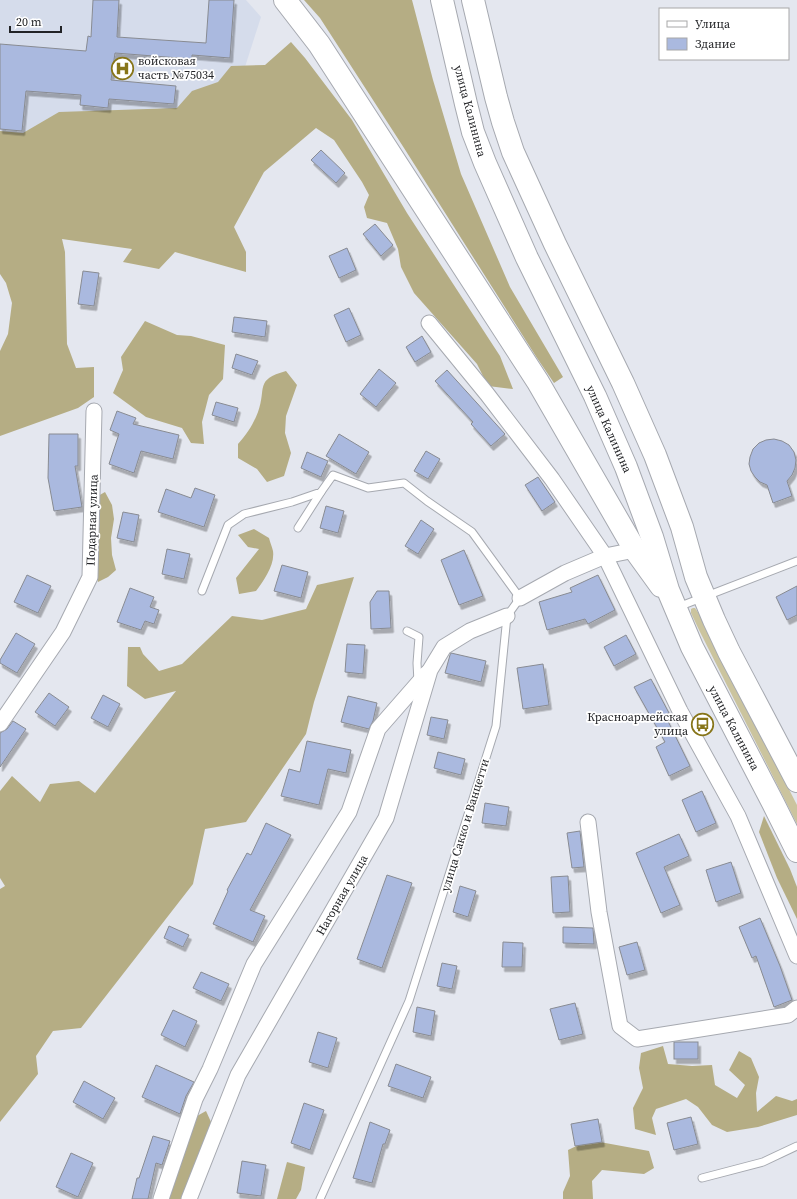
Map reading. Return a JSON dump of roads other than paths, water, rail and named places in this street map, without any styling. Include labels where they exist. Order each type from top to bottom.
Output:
[{"type":"main road","points":[[285,0],[319,44],[538,382],[635,550],[674,605]]},
{"type":"main road","name":"улица Калинина","points":[[442,0],[473,132],[485,163],[527,258],[620,453],[650,531],[674,605],[698,660],[774,803],[797,851]]},
{"type":"main road","points":[[473,0],[496,97],[513,152],[555,244],[623,383],[652,450],[675,508],[696,577],[729,652],[797,781]]},
{"type":"street","points":[[429,323],[487,394],[552,479],[605,556],[680,711],[738,816],[797,956]]},
{"type":"street","name":"Подарная улица","points":[[0,724],[63,632],[90,577],[94,411]]},
{"type":"street","points":[[520,598],[565,573],[605,556],[635,550]]},
{"type":"street","name":"Нагорная улица","points":[[189,1199],[238,1075],[386,818],[430,670],[444,647],[470,631],[507,616]]},
{"type":"street","points":[[161,1199],[195,1098],[210,1069],[254,964],[349,812],[378,729],[430,670]]},
{"type":"street","points":[[588,822],[599,912],[620,1026],[637,1040],[788,1014],[797,1008]]},
{"type":"lane","points":[[298,528],[333,475],[368,488],[404,483],[472,532],[520,598],[507,616]]},
{"type":"lane","points":[[202,591],[228,525],[244,514],[292,502],[321,492]]},
{"type":"lane","points":[[674,605],[704,596],[797,561]]},
{"type":"lane","name":"улица Сакко и Ванцетти","points":[[320,1199],[409,1001],[496,726],[507,616]]},
{"type":"lane","points":[[407,631],[419,637],[417,663],[418,682]]},
{"type":"lane","points":[[702,1178],[763,1162],[797,1146]]},
{"type":"place","name":"войсковая часть №75034","points":[[122,68]]},
{"type":"place","name":"Красноармейская улица","points":[[703,724]]}]
